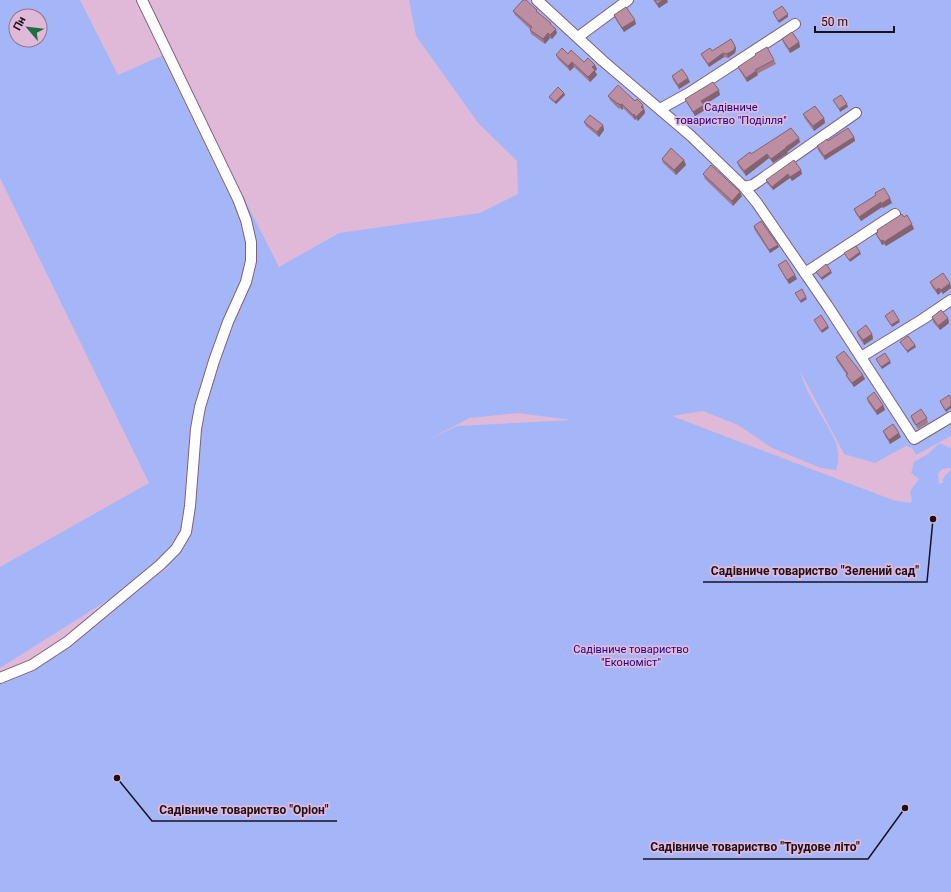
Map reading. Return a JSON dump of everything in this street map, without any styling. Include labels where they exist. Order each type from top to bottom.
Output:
[{"type":"street","points":[[0,678],[32,665],[67,642],[160,565],[176,549],[186,532],[190,506],[196,428],[202,399],[223,335],[246,282],[251,261],[251,242],[244,214],[142,0]]},
{"type":"street","points":[[537,0],[603,61],[691,136],[744,187],[757,203],[805,273],[914,438],[951,417]]},
{"type":"street","points":[[578,37],[628,0]]},
{"type":"street","points":[[660,109],[689,93],[795,24]]},
{"type":"street","points":[[744,187],[753,185],[856,112]]},
{"type":"street","points":[[805,273],[895,214]]},
{"type":"street","points":[[861,357],[951,300]]},
{"type":"green space","points":[[0,0],[80,0],[118,75],[170,52],[279,267],[339,233],[480,213],[518,194],[517,161],[479,124],[416,36],[409,0],[951,0],[951,436],[916,455],[912,448],[906,446],[875,463],[844,454],[800,371],[807,390],[836,443],[838,450],[838,464],[836,470],[821,468],[772,448],[738,425],[703,411],[672,416],[893,500],[910,503],[912,501],[910,491],[919,479],[911,473],[914,462],[928,454],[940,443],[950,448],[951,446],[951,468],[942,469],[938,474],[939,484],[944,482],[942,480],[951,469],[951,892],[0,892],[0,679],[50,652],[130,591],[171,566],[143,578],[0,668],[0,567],[149,483],[0,178]],"holes":[[[518,413],[571,420],[457,426],[425,441],[470,418]]]},
{"type":"building","points":[[523,0],[526,0],[556,29],[550,35],[548,33],[543,39],[530,30],[532,27],[513,11]]},
{"type":"building","points":[[655,0],[663,0],[657,4]]},
{"type":"building","points":[[782,6],[788,14],[778,21],[773,12]]},
{"type":"building","points":[[626,7],[635,20],[622,28],[614,15]]},
{"type":"building","points":[[792,32],[799,42],[789,49],[782,39]]},
{"type":"building","points":[[731,39],[735,46],[734,50],[727,54],[723,53],[708,64],[701,54],[710,48],[712,51]]},
{"type":"building","points":[[767,47],[774,60],[755,70],[756,71],[746,78],[738,67]]},
{"type":"building","points":[[562,48],[568,54],[571,50],[584,62],[588,58],[595,65],[592,67],[595,70],[588,77],[572,62],[568,66],[556,55]]},
{"type":"building","points":[[682,69],[688,78],[678,85],[672,76]]},
{"type":"building","points":[[713,82],[719,90],[701,101],[704,105],[693,112],[685,99]]},
{"type":"building","points":[[618,85],[635,101],[637,99],[643,105],[641,107],[644,109],[636,117],[622,104],[618,104],[608,96]]},
{"type":"building","points":[[558,87],[564,93],[555,102],[549,97]]},
{"type":"building","points":[[841,95],[847,104],[839,109],[833,100]]},
{"type":"building","points":[[815,106],[824,118],[813,126],[803,114]]},
{"type":"building","points":[[590,115],[603,125],[597,132],[584,122]]},
{"type":"building","points":[[791,128],[799,138],[771,159],[767,154],[744,171],[737,162],[750,152],[751,154]]},
{"type":"building","points":[[848,128],[854,137],[824,156],[817,146]]},
{"type":"building","points":[[671,148],[684,160],[674,170],[662,159]]},
{"type":"building","points":[[794,160],[801,170],[790,177],[788,174],[772,187],[766,180]]},
{"type":"building","points":[[711,165],[740,192],[732,201],[703,174]]},
{"type":"building","points":[[884,188],[890,198],[881,204],[881,202],[859,217],[854,209]]},
{"type":"building","points":[[902,214],[904,217],[907,215],[912,224],[884,242],[883,240],[881,241],[876,234],[878,232],[877,230]]},
{"type":"building","points":[[761,221],[778,245],[769,250],[754,226]]},
{"type":"building","points":[[856,246],[860,252],[849,260],[844,253]]},
{"type":"building","points":[[786,260],[795,275],[787,280],[778,265]]},
{"type":"building","points":[[826,264],[831,271],[821,278],[816,272]]},
{"type":"building","points":[[943,273],[950,283],[941,290],[939,288],[936,290],[930,282]]},
{"type":"building","points":[[802,289],[806,297],[800,301],[795,293]]},
{"type":"building","points":[[893,310],[899,320],[891,325],[885,316]]},
{"type":"building","points":[[941,310],[948,318],[938,326],[932,317]]},
{"type":"building","points":[[821,315],[828,326],[821,331],[814,320]]},
{"type":"building","points":[[866,325],[872,334],[863,340],[857,332]]},
{"type":"building","points":[[908,336],[915,345],[907,351],[900,342]]},
{"type":"building","points":[[844,351],[863,375],[852,383],[846,375],[848,374],[836,357]]},
{"type":"building","points":[[885,353],[890,361],[881,367],[876,359]]},
{"type":"building","points":[[874,392],[883,405],[876,411],[867,398]]},
{"type":"building","points":[[949,395],[951,398],[951,406],[945,410],[940,401]]},
{"type":"building","points":[[921,409],[927,418],[916,425],[911,416]]},
{"type":"building","points":[[893,424],[899,433],[889,440],[883,431]]},
{"type":"place","name":"Садівниче товариство \"Зелений сад\"","points":[[933,519]]},
{"type":"place","name":"Садівниче товариство \"Оріон\"","points":[[117,778]]},
{"type":"place","name":"Садівниче товариство \"Трудове літо\"","points":[[905,808]]},
{"type":"park label","name":"Садівниче товариство \"Поділля\"","points":[[731,113]]},
{"type":"park label","name":"Садівниче товариство \"Економіст\"","points":[[631,655]]}]
